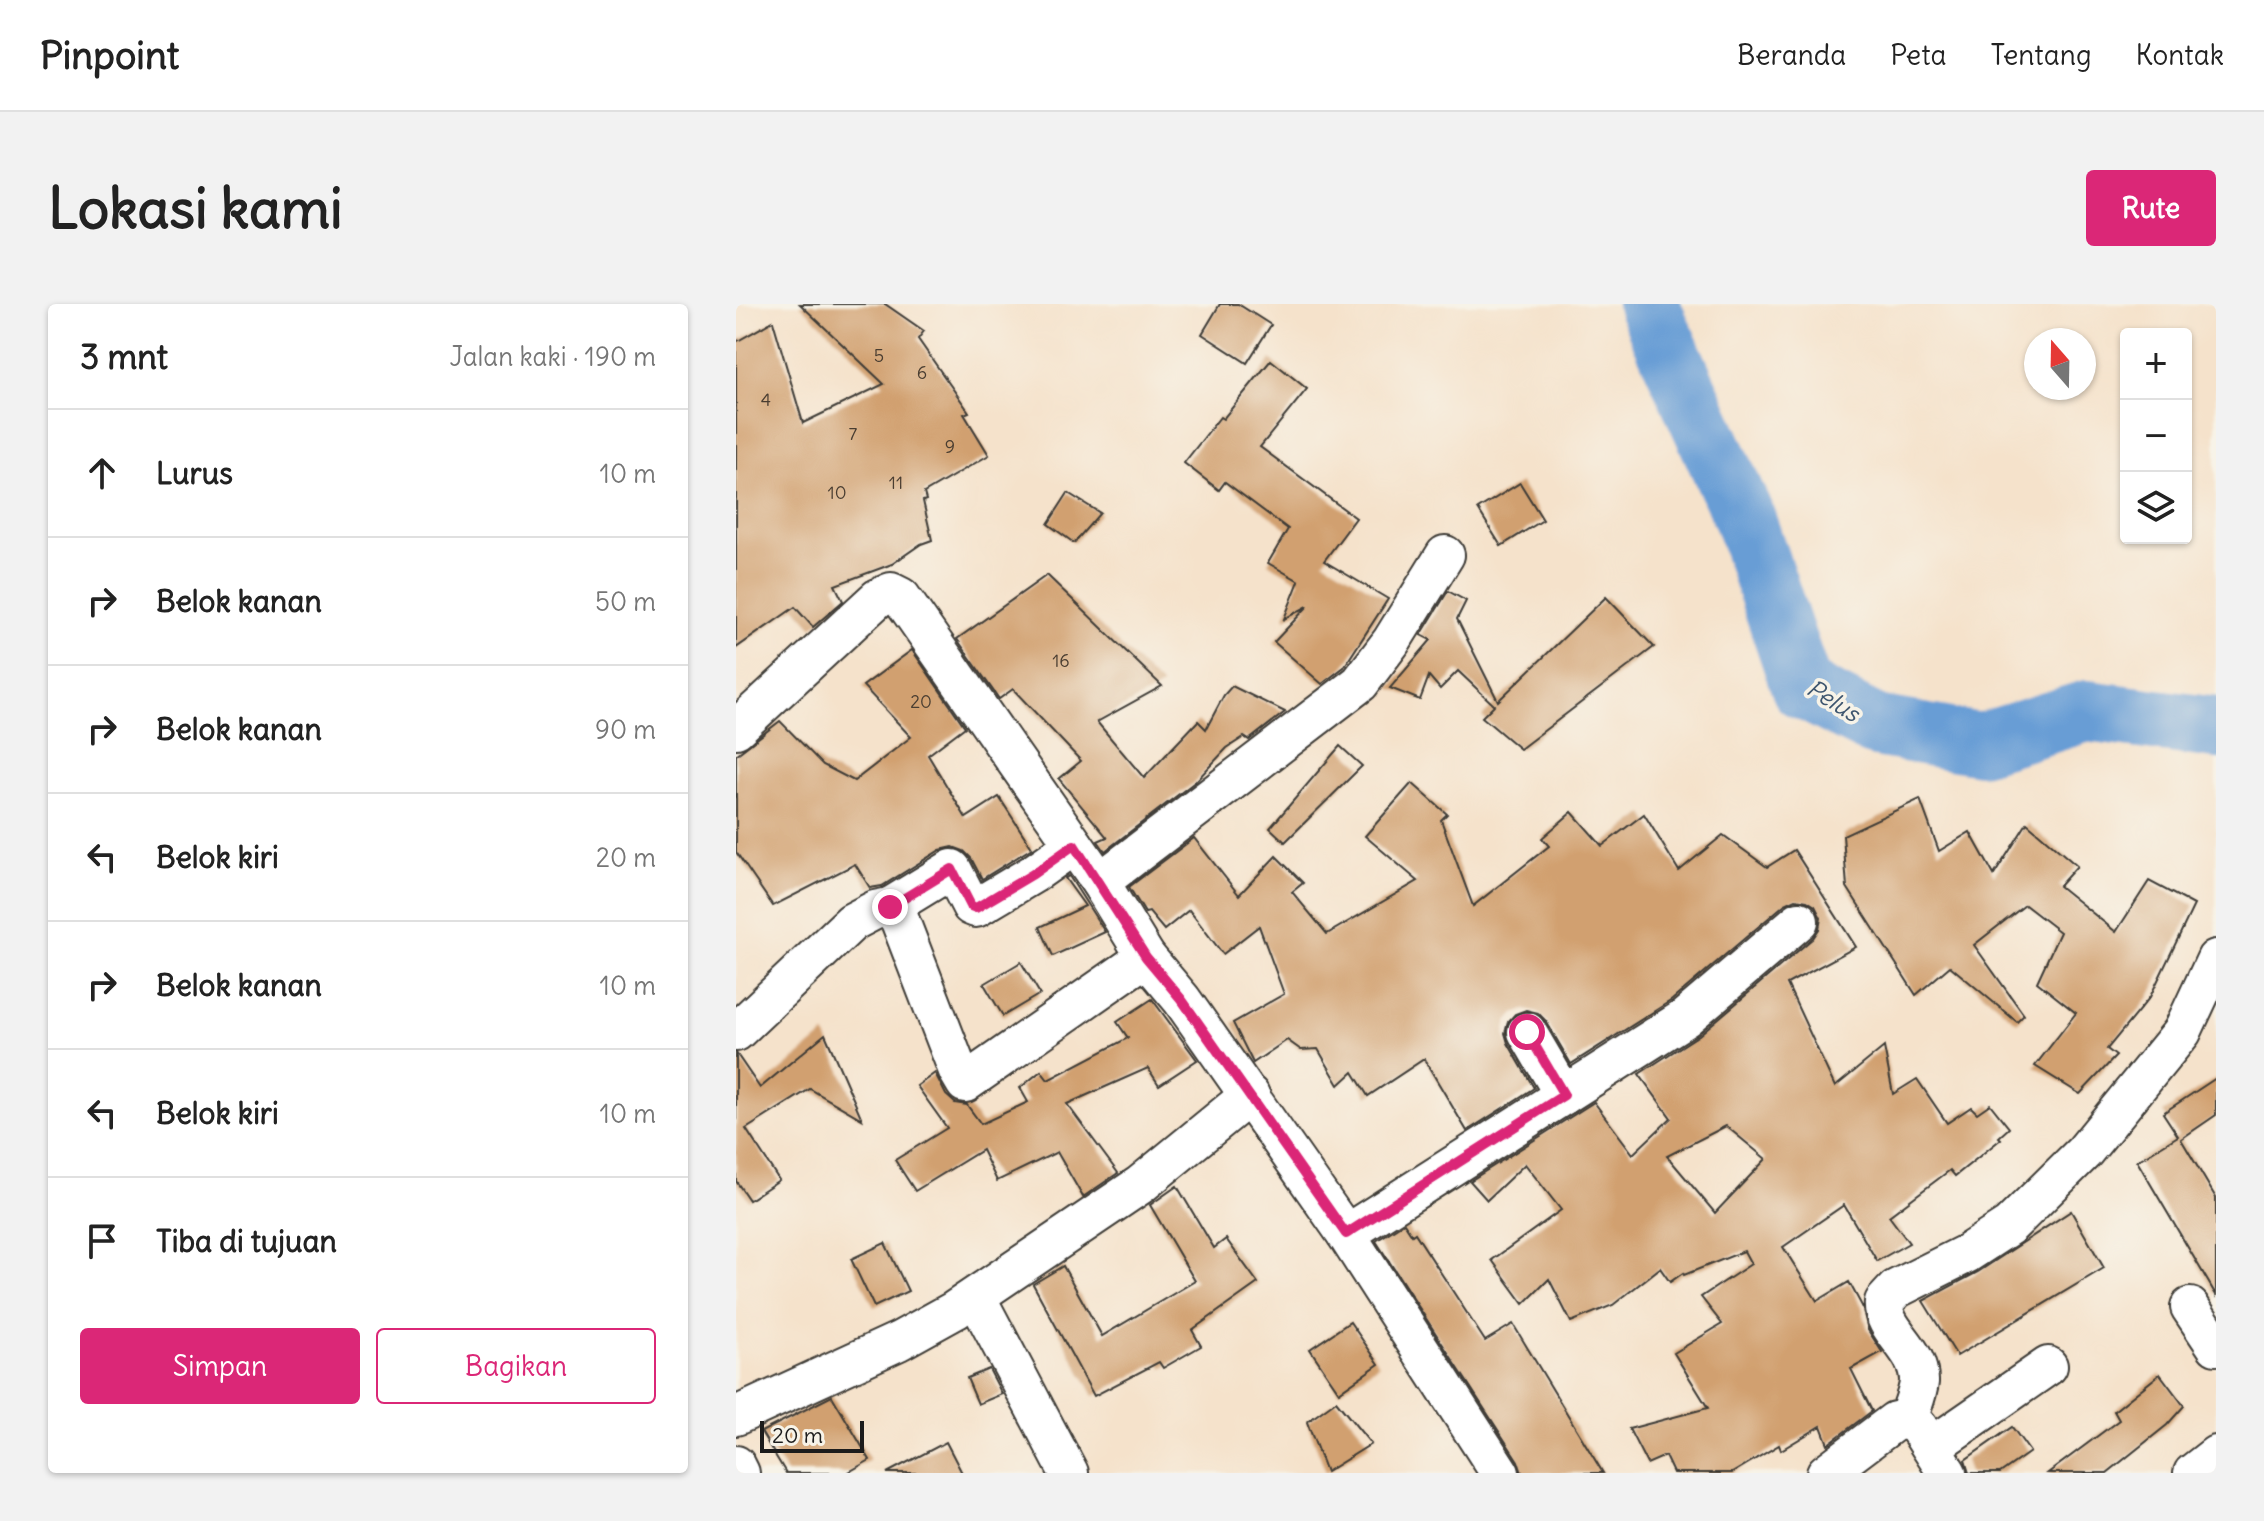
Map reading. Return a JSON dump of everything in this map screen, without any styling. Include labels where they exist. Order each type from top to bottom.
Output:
[{"type":"street","points":[[1100,882],[1360,683],[1391,642],[1445,555]]},
{"type":"street","points":[[736,729],[856,615],[891,592],[901,597],[1100,882],[1146,957],[1182,1000],[1346,1234],[1500,1473]]},
{"type":"street","points":[[736,1032],[852,922],[875,910],[890,907],[952,869],[971,906],[976,908],[1074,845]]},
{"type":"street","points":[[890,907],[897,913],[909,941],[965,1083],[1146,957]]},
{"type":"street","points":[[1346,1234],[1685,1018],[1799,921]]},
{"type":"street","points":[[1929,1447],[1914,1360],[1884,1318],[1884,1302],[1896,1289],[1966,1254],[2009,1226],[2084,1152],[2182,1032],[2216,959]]},
{"type":"street","points":[[1527,1032],[1564,1095]]},
{"type":"street","points":[[736,1416],[899,1341],[976,1297],[1140,1185],[1250,1095]]},
{"type":"street","points":[[976,1297],[1069,1473]]},
{"type":"street","points":[[2190,1307],[2216,1346]]},
{"type":"street","points":[[1929,1447],[2048,1366]]},
{"type":"street","points":[[1826,1473],[1895,1421],[1929,1447]]},
{"type":"street","points":[[2193,1473],[2216,1455]]},
{"type":"street","points":[[736,1465],[740,1473]]},
{"type":"building","points":[[800,304],[885,304],[924,331],[918,339],[969,412],[964,414],[989,455],[924,493],[932,540],[892,564],[835,585],[843,601],[813,627],[795,607],[736,648],[736,342],[773,321],[803,423],[884,384]]},
{"type":"building","points":[[1220,304],[1238,304],[1271,325],[1247,363],[1202,334]]},
{"type":"building","points":[[1271,360],[1307,389],[1260,447],[1356,518],[1324,561],[1388,599],[1344,667],[1322,684],[1274,642],[1308,606],[1284,619],[1299,581],[1268,563],[1288,529],[1225,482],[1219,490],[1184,463]]},
{"type":"building","points":[[1520,483],[1543,520],[1501,546],[1478,509]]},
{"type":"building","points":[[1068,493],[1100,513],[1074,543],[1048,524]]},
{"type":"building","points":[[1047,575],[1162,686],[1097,722],[1144,778],[1198,721],[1206,729],[1232,686],[1285,712],[1249,740],[1244,737],[1227,748],[1196,781],[1105,851],[1098,841],[1107,837],[1059,779],[1081,761],[1013,689],[999,699],[957,639]]},
{"type":"building","points":[[1448,591],[1466,601],[1457,619],[1498,701],[1606,597],[1654,647],[1520,749],[1482,717],[1494,705],[1458,671],[1440,689],[1429,676],[1420,700],[1390,688],[1431,640],[1421,635]]},
{"type":"building","points":[[912,650],[965,727],[928,755],[966,818],[999,797],[1032,848],[982,879],[971,858],[953,847],[940,850],[882,886],[870,888],[855,864],[773,906],[736,852],[736,755],[780,721],[823,765],[854,781],[911,737],[863,686]]},
{"type":"building","points":[[1340,746],[1362,766],[1285,842],[1270,828]]},
{"type":"building","points":[[1412,783],[1447,814],[1441,820],[1473,906],[1549,846],[1542,838],[1572,812],[1602,846],[1644,814],[1679,871],[1723,835],[1767,867],[1794,850],[1856,947],[1787,984],[1835,1087],[1884,1047],[1893,1094],[1917,1079],[1947,1123],[1971,1107],[1977,1113],[1990,1104],[2009,1128],[1999,1137],[2001,1139],[1955,1176],[1950,1170],[1889,1216],[1909,1243],[1877,1261],[1844,1205],[1783,1247],[1817,1301],[1849,1282],[1862,1306],[1868,1330],[1882,1352],[1851,1369],[1872,1411],[1828,1444],[1821,1426],[1781,1450],[1779,1445],[1732,1473],[1673,1473],[1665,1456],[1647,1464],[1629,1429],[1708,1408],[1674,1353],[1722,1324],[1701,1297],[1751,1264],[1744,1251],[1683,1273],[1670,1282],[1660,1268],[1613,1305],[1571,1322],[1549,1279],[1524,1304],[1492,1260],[1561,1210],[1525,1164],[1487,1200],[1470,1181],[1594,1102],[1633,1154],[1671,1118],[1639,1074],[1699,1035],[1813,938],[1821,918],[1815,906],[1796,899],[1785,904],[1672,1000],[1571,1064],[1538,1013],[1526,1010],[1515,1014],[1508,1022],[1505,1033],[1534,1088],[1467,1131],[1424,1059],[1368,1096],[1353,1072],[1339,1085],[1318,1049],[1301,1050],[1287,1040],[1253,1063],[1233,1023],[1284,994],[1259,926],[1223,954],[1189,910],[1164,930],[1149,912],[1145,913],[1129,887],[1194,838],[1239,895],[1276,856],[1303,883],[1292,892],[1327,934],[1418,881],[1365,836]],"holes":[[[1726,1126],[1766,1159],[1715,1213],[1667,1156]]]},
{"type":"building","points":[[1920,799],[1939,851],[1970,832],[1994,875],[2027,823],[2077,866],[2059,886],[2116,932],[2149,881],[2194,905],[2150,997],[2107,1049],[2116,1056],[2080,1094],[2035,1066],[2076,1013],[2037,982],[2060,932],[2025,905],[1974,945],[2024,1015],[2017,1022],[1950,966],[1916,995],[1847,887],[1843,835]]},
{"type":"building","points":[[1069,876],[1105,932],[1053,956],[1040,927],[1085,906],[1065,878]]},
{"type":"building","points":[[1021,962],[1040,994],[1003,1016],[984,984]]},
{"type":"building","points":[[1152,999],[1197,1060],[1159,1085],[1148,1068],[1067,1104],[1118,1173],[1083,1197],[1057,1152],[997,1181],[982,1150],[915,1191],[895,1160],[947,1128],[917,1086],[935,1073],[946,1095],[955,1103],[967,1105],[981,1124],[1028,1102],[1020,1088],[1041,1071],[1048,1080],[1128,1038],[1117,1022]]},
{"type":"building","points":[[825,1034],[862,1119],[810,1089],[746,1129],[779,1180],[749,1200],[736,1181],[736,1053],[760,1088]]},
{"type":"building","points":[[2216,1078],[2216,1115],[2181,1139],[2216,1198],[2216,1295],[2137,1161],[2178,1136],[2163,1113]]},
{"type":"building","points":[[1177,1186],[1214,1248],[1226,1239],[1258,1283],[1192,1330],[1201,1346],[1163,1368],[1159,1362],[1094,1396],[1033,1284],[1063,1266],[1102,1336],[1195,1281],[1150,1205]]},
{"type":"building","points":[[2071,1211],[2104,1268],[1957,1356],[1923,1301],[1978,1272]]},
{"type":"building","points":[[1404,1223],[1412,1235],[1415,1233],[1485,1341],[1513,1324],[1603,1473],[1522,1473],[1518,1461],[1376,1241]]},
{"type":"building","points":[[885,1243],[908,1291],[874,1307],[851,1259]]},
{"type":"building","points":[[1350,1322],[1379,1364],[1339,1392],[1310,1349]]},
{"type":"building","points":[[989,1369],[1002,1394],[978,1404],[967,1378]]},
{"type":"building","points":[[2160,1374],[2184,1406],[2167,1425],[2107,1473],[2048,1473],[2119,1420],[2114,1411]]},
{"type":"building","points":[[832,1396],[870,1460],[847,1473],[786,1473],[761,1432]]},
{"type":"building","points":[[1336,1401],[1371,1444],[1326,1472],[1307,1422]]},
{"type":"building","points":[[2012,1427],[2030,1452],[2000,1473],[1969,1473],[1965,1460]]},
{"type":"building","points":[[946,1442],[962,1473],[887,1473]]},
{"type":"waterway","name":"Pelus","points":[[1648,304],[1745,520],[1802,688],[1876,726],[1980,744],[2087,711],[2216,728]]},
{"type":"route","points":[[890,907],[952,869],[971,906],[976,908],[1074,845],[1146,957],[1182,1000],[1346,1234],[1564,1095],[1527,1032]]}]
